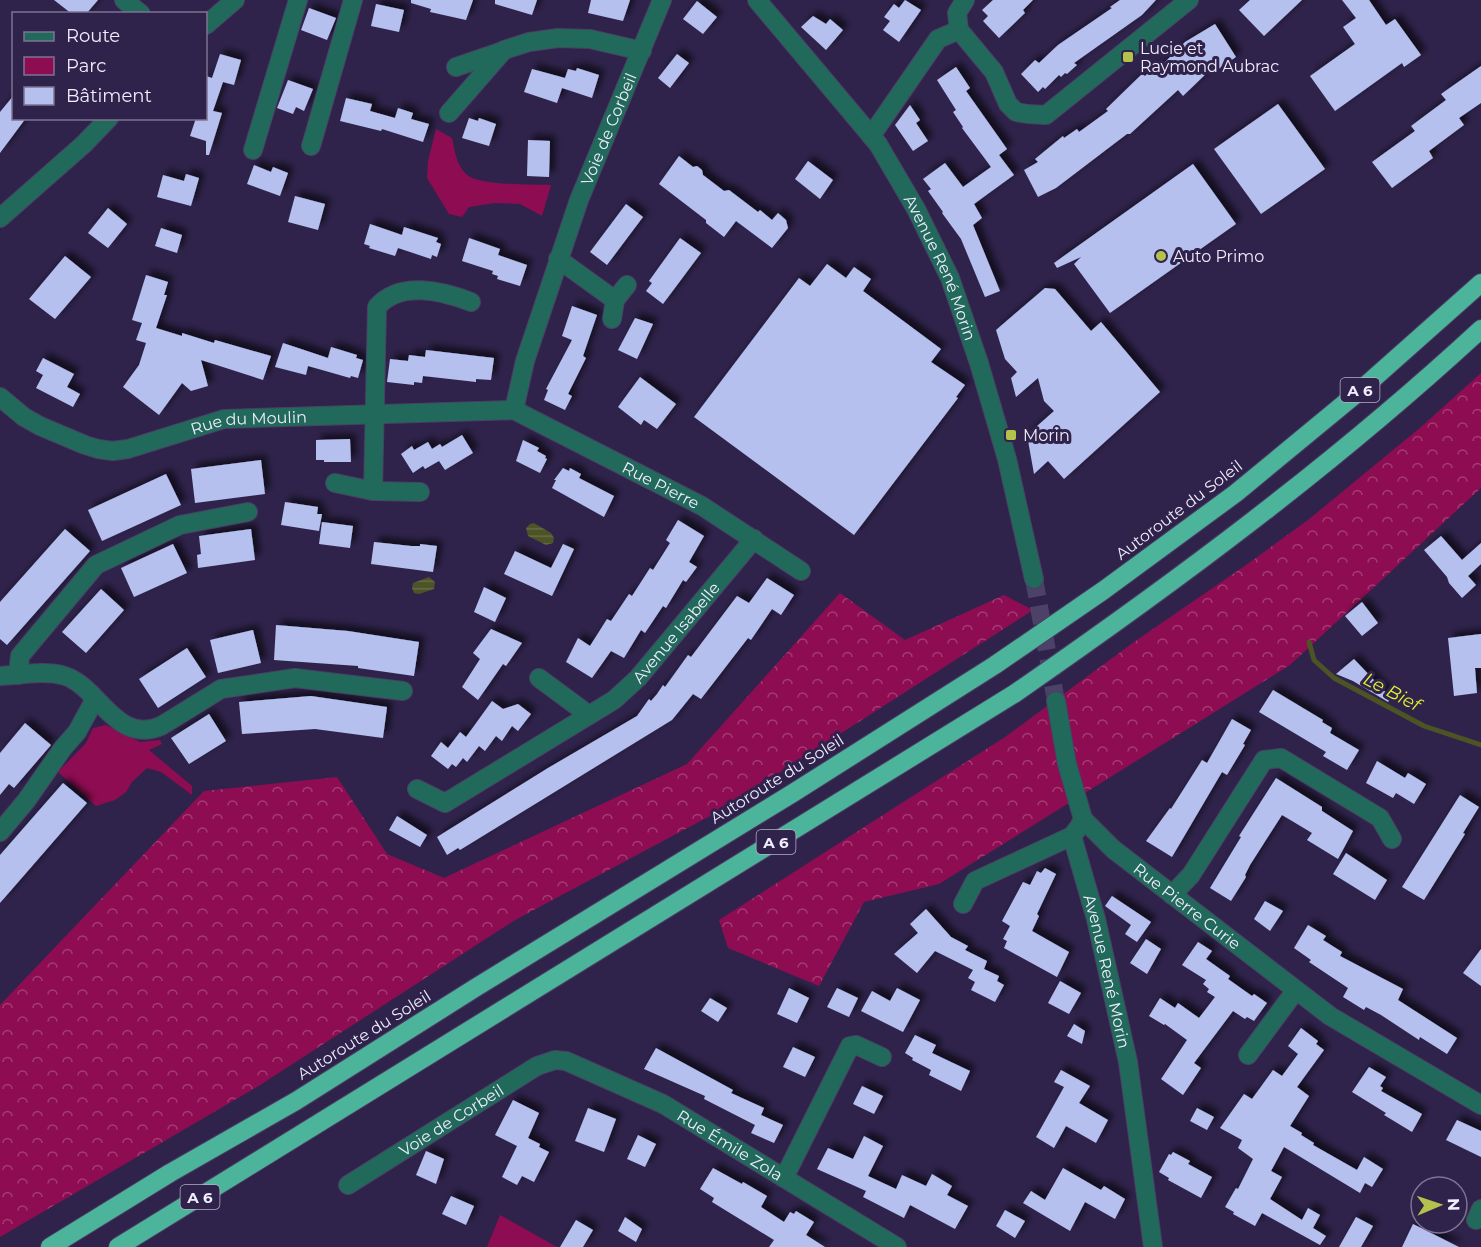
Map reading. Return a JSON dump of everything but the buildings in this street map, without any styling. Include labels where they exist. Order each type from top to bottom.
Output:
[{"type":"highway","name":"Autoroute du Soleil","points":[[50,1247],[170,1173],[296,1101],[475,987],[783,799],[996,665],[1104,590],[1236,493],[1356,394],[1481,283]]},
{"type":"highway","name":"A 6","points":[[118,1247],[1014,694],[1127,616],[1257,517],[1363,432],[1481,329]]},
{"type":"street","points":[[123,0],[138,12]]},
{"type":"street","points":[[207,24],[235,0]]},
{"type":"street","points":[[253,150],[298,0]]},
{"type":"street","points":[[311,146],[353,0]]},
{"type":"street","name":"Voie de Corbeil","points":[[514,410],[525,361],[579,200],[662,0]]},
{"type":"street","name":"Avenue René Morin","points":[[757,0],[871,136],[916,209],[950,278],[980,363],[1007,459],[1034,579]]},
{"type":"street","points":[[965,0],[957,13],[959,30],[994,72],[1008,104],[1016,112],[1046,115],[1189,0]]},
{"type":"street","points":[[871,136],[938,39],[959,30]]},
{"type":"street","points":[[456,67],[529,42],[558,38],[590,39],[642,51]]},
{"type":"street","points":[[449,112],[504,50]]},
{"type":"street","points":[[0,218],[108,120]]},
{"type":"street","points":[[558,260],[621,292],[612,319]]},
{"type":"street","points":[[373,491],[377,307],[384,299],[397,293],[417,291],[434,291],[471,302]]},
{"type":"street","name":"Rue du Moulin","points":[[0,397],[24,417],[40,426],[98,449],[112,451],[128,449],[224,419],[514,410]]},
{"type":"street","name":"Rue Pierre","points":[[514,410],[702,506],[801,571]]},
{"type":"street","points":[[335,483],[373,491],[420,492]]},
{"type":"street","points":[[9,675],[20,656],[96,565],[180,525],[248,512]]},
{"type":"street","name":"Avenue Isabelle","points":[[417,789],[445,803],[614,700],[638,678],[754,539]]},
{"type":"street","points":[[9,675],[66,676],[126,726],[136,730],[151,730],[161,726],[221,689],[295,678],[403,692]]},
{"type":"street","points":[[539,678],[589,715]]},
{"type":"street","points":[[0,832],[77,732],[95,699]]},
{"type":"street","points":[[963,904],[975,881],[1072,836],[1083,819],[1067,764],[1056,701]]},
{"type":"street","points":[[1172,895],[1191,875],[1264,760],[1281,758],[1380,818],[1392,839]]},
{"type":"street","name":"Rue Pierre Curie","points":[[1083,819],[1113,849],[1330,1016],[1468,1099],[1481,1104]]},
{"type":"street","name":"Avenue René Morin","points":[[1072,836],[1096,919],[1128,1062],[1153,1247]]},
{"type":"street","points":[[1248,1055],[1296,990]]},
{"type":"street","points":[[784,1178],[850,1046],[856,1045],[882,1057]]},
{"type":"street","name":"Voie de Corbeil","points":[[348,1185],[537,1066],[555,1060]]},
{"type":"street","name":"Rue Émile Zola","points":[[555,1060],[566,1062],[663,1104],[897,1247]]},
{"type":"green space","points":[[436,129],[452,138],[460,166],[472,178],[493,182],[551,185],[542,216],[520,204],[495,203],[469,207],[462,217],[449,214],[427,178],[428,161]]},
{"type":"green space","points":[[1481,373],[1481,488],[1290,665],[939,884],[864,902],[819,986],[728,948],[719,920],[1005,737],[1134,642],[1246,565],[1308,520],[1421,427]]},
{"type":"green space","points":[[840,593],[905,640],[1004,595],[1033,610],[723,809],[515,920],[257,1087],[0,1237],[0,1005],[204,791],[337,777],[387,854],[444,878],[687,764]]},
{"type":"green space","points":[[106,725],[140,742],[160,740],[162,744],[149,750],[192,786],[192,795],[161,772],[147,768],[132,782],[126,792],[115,800],[96,806],[58,772],[86,743],[93,728]]},
{"type":"green space","points":[[500,1215],[557,1247],[487,1247]]},
{"type":"shaded area","points":[[534,523],[551,533],[554,538],[553,543],[546,545],[528,536],[526,528]]},
{"type":"shaded area","points":[[429,577],[435,582],[434,589],[419,594],[414,593],[413,583]]},
{"type":"waterway","name":"Le Bief","points":[[1309,642],[1314,660],[1334,678],[1424,726],[1481,745]]},
{"type":"tunnel","points":[[1034,579],[1056,701]]},
{"type":"place","name":"Lucie et Raymond Aubrac","points":[[1128,57]]},
{"type":"place","name":"Auto Primo","points":[[1161,256]]},
{"type":"place","name":"Morin","points":[[1011,435]]}]
